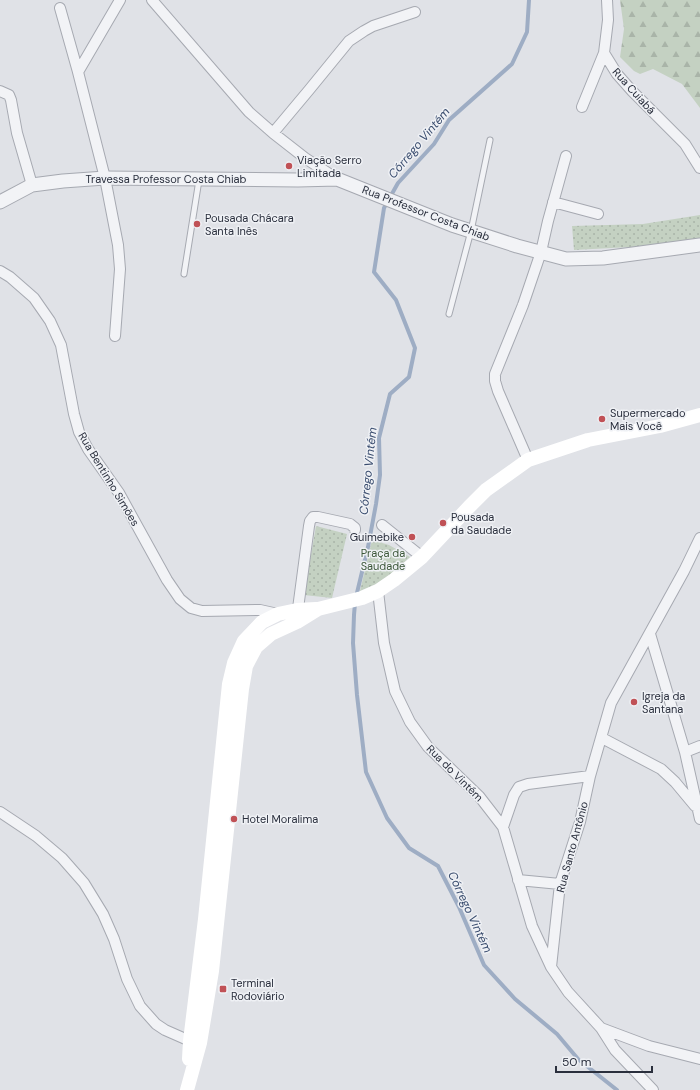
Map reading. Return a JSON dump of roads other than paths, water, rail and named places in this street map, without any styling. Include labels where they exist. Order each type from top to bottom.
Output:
[{"type":"main road","points":[[187,1090],[190,1041],[211,920],[242,688],[246,666],[256,647],[271,634],[297,616],[362,598],[378,591],[394,580],[422,556],[486,490],[528,460],[588,440],[660,426],[700,415]]},
{"type":"main road","points":[[187,1090],[200,1043],[212,971],[211,920],[230,677],[234,663],[244,641],[262,622],[278,614],[297,616]]},
{"type":"street","points":[[78,72],[120,0]]},
{"type":"street","name":"Rua Professor Costa Chiab","points":[[152,0],[249,112],[305,158],[337,179],[470,231],[566,260],[603,258],[700,245]]},
{"type":"street","points":[[582,106],[604,53],[608,20],[608,0]]},
{"type":"street","points":[[60,8],[105,178],[118,244],[120,269],[115,336]]},
{"type":"street","points":[[273,133],[349,41],[364,30],[373,26],[415,12]]},
{"type":"street","name":"Rua Cuiabá","points":[[604,53],[617,74],[632,91],[685,144],[700,168]]},
{"type":"street","points":[[0,91],[9,95],[11,100],[16,133],[32,185]]},
{"type":"street","points":[[528,460],[498,391],[495,381],[495,374],[523,305],[541,252],[566,156]]},
{"type":"street","name":"Travessa Professor Costa Chiab","points":[[0,202],[32,185],[105,178],[337,179]]},
{"type":"street","points":[[553,202],[598,214]]},
{"type":"street","name":"Rua Bentinho Simões","points":[[0,272],[10,277],[34,298],[50,321],[61,345],[74,414],[79,432],[88,449],[119,493],[167,580],[180,599],[192,608],[202,611],[260,610],[278,614]]},
{"type":"street","points":[[297,616],[308,526],[310,521],[313,517],[318,517],[350,524],[355,528],[355,530]]},
{"type":"street","points":[[382,525],[422,556]]},
{"type":"street","name":"Rua Santo Antônio","points":[[551,967],[560,884],[580,822],[590,776],[611,703],[684,571],[700,538]]},
{"type":"street","name":"Rua do Vintém","points":[[378,591],[384,643],[395,692],[410,722],[428,747],[479,796],[503,827],[532,926],[551,967],[568,992],[601,1028],[615,1050],[653,1090]]},
{"type":"street","points":[[650,634],[685,752],[700,820]]},
{"type":"street","points":[[602,738],[661,769],[675,782],[698,810]]},
{"type":"street","points":[[685,752],[700,746]]},
{"type":"street","points":[[503,827],[514,795],[519,787],[528,784],[590,776]]},
{"type":"street","points":[[0,812],[36,836],[62,858],[84,883],[103,914],[114,939],[127,979],[140,1006],[156,1024],[165,1030],[190,1041]]},
{"type":"street","points":[[518,880],[560,884]]},
{"type":"street","name":"Rua do Vintém","points":[[601,1028],[649,1046],[700,1059]]},
{"type":"lane","points":[[449,314],[470,231],[490,140]]},
{"type":"lane","points":[[184,274],[199,179]]},
{"type":"waterway","name":"Córrego Vintém","points":[[356,597],[368,547],[376,504],[380,475],[379,438],[390,394],[409,377],[415,348],[396,300],[374,272],[384,208],[398,183],[434,144],[449,120],[512,64],[527,32],[529,0]]},
{"type":"waterway","name":"Córrego Vintém","points":[[355,603],[353,643],[357,695],[366,772],[387,818],[409,848],[438,866],[459,907],[484,965],[515,999],[557,1034],[578,1059],[617,1090]]},
{"type":"place","name":"Viação Serro Limitada","points":[[289,166]]},
{"type":"place","name":"Pousada Chácara Santa Inês","points":[[197,224]]},
{"type":"place","name":"Supermercado Mais Você","points":[[602,419]]},
{"type":"place","name":"Pousada da Saudade","points":[[443,523]]},
{"type":"place","name":"Guimebike","points":[[412,537]]},
{"type":"place","name":"Igreja da Santana","points":[[634,702]]},
{"type":"place","name":"Hotel Moralima","points":[[234,819]]},
{"type":"place","name":"Terminal Rodoviário","points":[[223,989]]},
{"type":"park label","name":"Praça da Saudade","points":[[383,559]]}]
